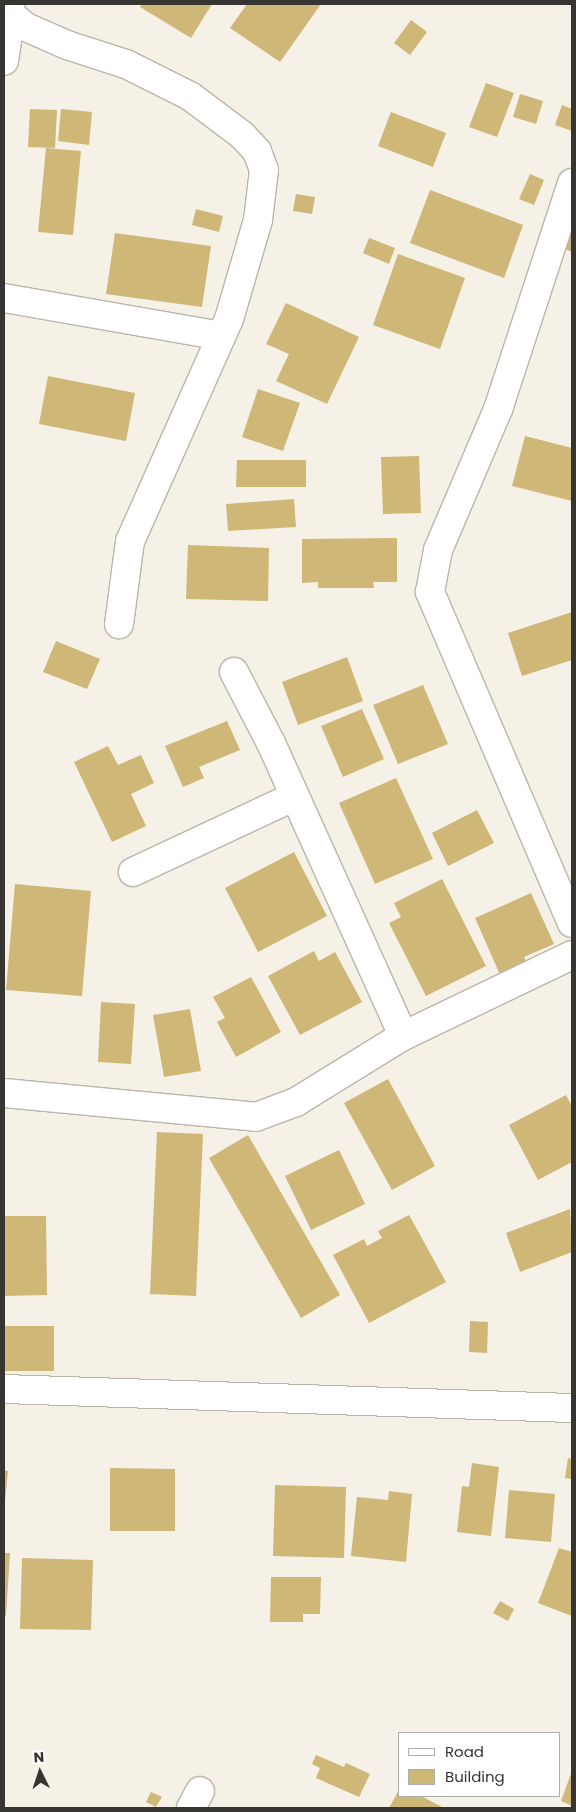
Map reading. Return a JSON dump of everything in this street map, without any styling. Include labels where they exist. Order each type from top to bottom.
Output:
[{"type":"street","points":[[4,61],[10,9]]},
{"type":"street","points":[[10,9],[40,34],[126,64],[190,96],[242,135],[257,151],[264,170],[258,220],[222,336],[130,541],[119,624]]},
{"type":"street","points":[[572,183],[500,407],[438,550],[430,592],[572,923]]},
{"type":"street","points":[[4,298],[222,336]]},
{"type":"street","points":[[234,672],[271,743],[293,797],[404,1036]]},
{"type":"street","points":[[133,872],[293,797]]},
{"type":"street","points":[[4,1094],[256,1117],[296,1102],[404,1036],[572,955]]},
{"type":"street","points":[[4,1389],[572,1408]]},
{"type":"building","points":[[142,4],[212,4],[191,38],[140,7]]},
{"type":"building","points":[[247,4],[321,4],[280,62],[230,28]]},
{"type":"building","points":[[411,20],[427,32],[410,55],[394,43]]},
{"type":"building","points":[[486,83],[514,93],[497,137],[469,127]]},
{"type":"building","points":[[520,94],[543,101],[536,124],[513,117]]},
{"type":"building","points":[[562,105],[572,109],[572,131],[555,125]]},
{"type":"building","points":[[30,109],[57,110],[55,148],[28,147]]},
{"type":"building","points":[[61,109],[92,112],[89,145],[58,141]]},
{"type":"building","points":[[391,112],[446,133],[433,167],[378,146]]},
{"type":"building","points":[[46,148],[81,151],[73,235],[38,232]]},
{"type":"building","points":[[530,174],[544,180],[534,205],[519,199]]},
{"type":"building","points":[[430,190],[523,225],[504,278],[410,243]]},
{"type":"building","points":[[296,194],[315,197],[312,214],[293,211]]},
{"type":"building","points":[[196,209],[223,216],[219,232],[192,225]]},
{"type":"building","points":[[572,220],[572,252],[560,247]]},
{"type":"building","points":[[115,233],[211,246],[202,307],[106,294]]},
{"type":"building","points":[[369,238],[395,248],[389,264],[363,253]]},
{"type":"building","points":[[398,254],[465,278],[440,349],[373,325]]},
{"type":"building","points":[[286,303],[359,337],[327,404],[276,381],[289,354],[266,344]]},
{"type":"building","points":[[48,376],[135,393],[126,441],[39,424]]},
{"type":"building","points":[[258,389],[300,403],[283,451],[242,437]]},
{"type":"building","points":[[525,436],[572,448],[572,501],[512,486]]},
{"type":"building","points":[[419,456],[421,513],[383,514],[381,457]]},
{"type":"building","points":[[237,460],[306,460],[306,487],[236,487]]},
{"type":"building","points":[[294,499],[296,527],[228,531],[226,504]]},
{"type":"building","points":[[397,538],[397,582],[373,582],[374,588],[318,588],[318,582],[302,583],[302,539]]},
{"type":"building","points":[[188,545],[269,548],[268,601],[186,599]]},
{"type":"building","points":[[572,612],[572,660],[522,676],[508,633]]},
{"type":"building","points":[[56,641],[100,659],[87,689],[43,672]]},
{"type":"building","points":[[347,657],[363,701],[298,725],[282,682]]},
{"type":"building","points":[[423,685],[448,744],[398,764],[373,705]]},
{"type":"building","points":[[362,709],[384,759],[343,777],[321,726]]},
{"type":"building","points":[[227,721],[240,750],[199,767],[204,778],[183,787],[165,746]]},
{"type":"building","points":[[108,746],[118,765],[141,755],[154,783],[131,794],[146,826],[112,842],[74,762]]},
{"type":"building","points":[[396,778],[433,859],[375,884],[339,803]]},
{"type":"building","points":[[477,810],[494,843],[448,866],[432,833]]},
{"type":"building","points":[[294,852],[327,916],[258,952],[225,888]]},
{"type":"building","points":[[442,879],[486,966],[426,996],[389,923],[401,917],[394,903]]},
{"type":"building","points":[[15,884],[91,891],[82,996],[6,990]]},
{"type":"building","points":[[531,893],[554,944],[524,957],[528,965],[501,977],[475,918]]},
{"type":"building","points":[[314,951],[319,961],[335,952],[362,1002],[300,1035],[268,976]]},
{"type":"building","points":[[251,977],[281,1032],[236,1057],[217,1022],[225,1018],[213,997]]},
{"type":"building","points":[[101,1002],[135,1004],[131,1064],[98,1062]]},
{"type":"building","points":[[190,1009],[201,1071],[164,1077],[153,1015]]},
{"type":"building","points":[[388,1079],[435,1166],[392,1190],[344,1103]]},
{"type":"building","points":[[566,1095],[572,1106],[572,1162],[538,1180],[509,1125]]},
{"type":"building","points":[[157,1132],[203,1134],[196,1296],[150,1294]]},
{"type":"building","points":[[248,1135],[340,1295],[301,1318],[209,1158]]},
{"type":"building","points":[[339,1150],[365,1204],[311,1230],[285,1176]]},
{"type":"building","points":[[570,1209],[572,1252],[520,1272],[506,1233]]},
{"type":"building","points":[[409,1215],[446,1282],[369,1323],[333,1255],[364,1239],[367,1246],[382,1238],[378,1231]]},
{"type":"building","points":[[4,1216],[46,1216],[47,1295],[4,1296]]},
{"type":"building","points":[[470,1321],[488,1322],[487,1353],[469,1352]]},
{"type":"building","points":[[4,1326],[54,1326],[54,1371],[4,1371]]},
{"type":"building","points":[[568,1458],[572,1459],[572,1479],[565,1478]]},
{"type":"building","points":[[472,1463],[499,1467],[491,1536],[457,1532],[462,1486],[469,1487]]},
{"type":"building","points":[[110,1468],[175,1469],[175,1531],[110,1531]]},
{"type":"building","points":[[4,1470],[8,1471],[5,1501],[4,1501]]},
{"type":"building","points":[[275,1485],[346,1487],[344,1558],[273,1556]]},
{"type":"building","points":[[509,1490],[555,1494],[551,1542],[505,1538]]},
{"type":"building","points":[[389,1491],[412,1494],[406,1562],[351,1556],[357,1497],[388,1500]]},
{"type":"building","points":[[559,1548],[572,1552],[572,1616],[538,1603]]},
{"type":"building","points":[[4,1553],[10,1553],[6,1616],[4,1616]]},
{"type":"building","points":[[22,1558],[93,1560],[91,1630],[20,1629]]},
{"type":"building","points":[[271,1577],[321,1577],[320,1614],[303,1614],[303,1622],[270,1622]]},
{"type":"building","points":[[500,1601],[514,1609],[508,1621],[493,1613]]},
{"type":"building","points":[[316,1755],[344,1767],[346,1763],[370,1774],[359,1797],[316,1778],[320,1768],[312,1764]]},
{"type":"building","points":[[572,1771],[572,1806],[561,1801]]},
{"type":"building","points":[[151,1792],[162,1797],[156,1807],[146,1802]]},
{"type":"building","points":[[398,1792],[398,1797],[423,1797],[444,1808],[389,1808]]}]
